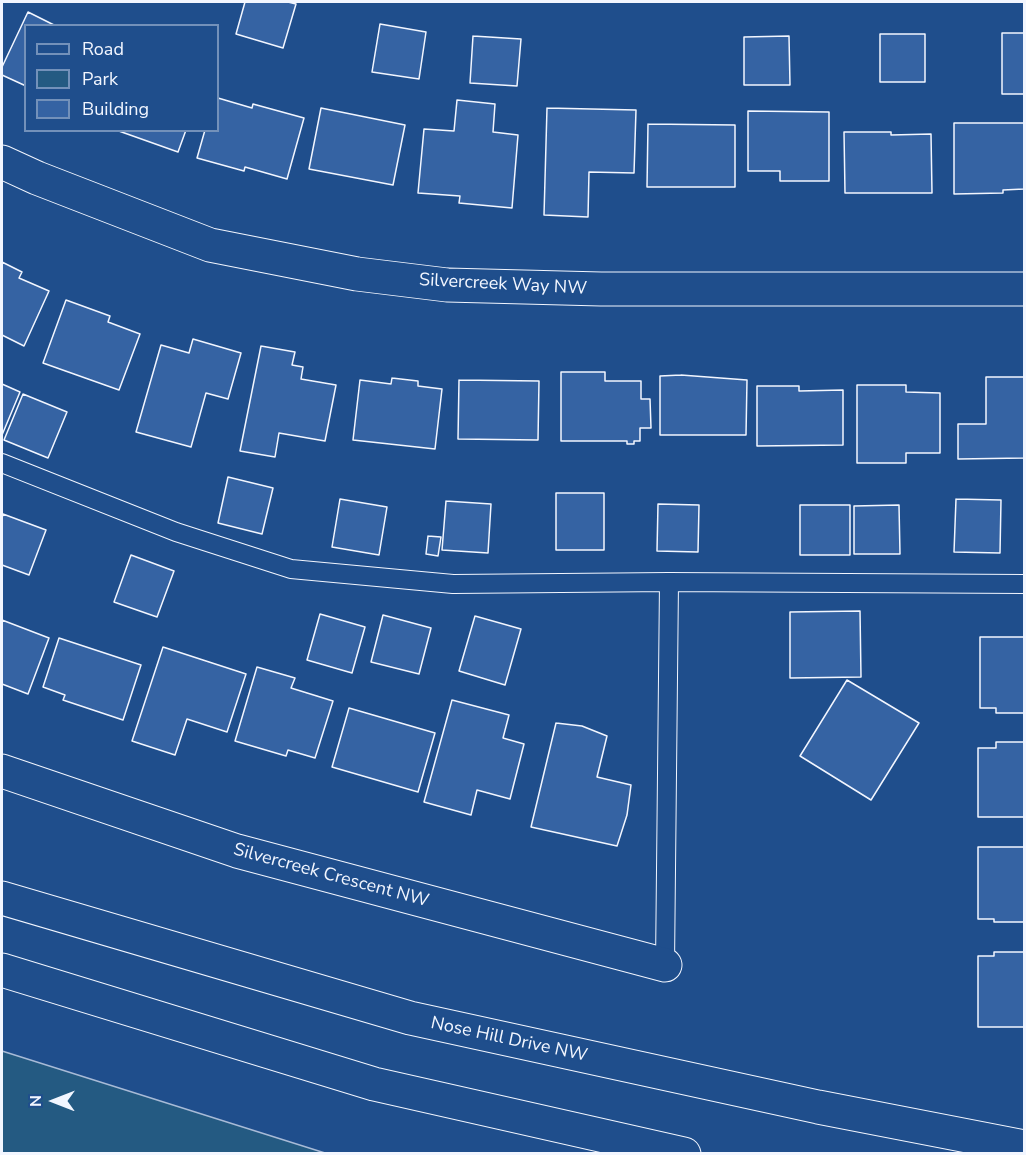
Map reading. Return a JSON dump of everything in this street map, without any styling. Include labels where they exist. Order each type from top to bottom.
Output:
[{"type":"main road","name":"Silvercreek Way NW","points":[[2,162],[210,245],[357,274],[447,285],[601,289],[1024,289]]},
{"type":"main road","name":"Silvercreek Crescent NW","points":[[2,771],[237,851],[665,964]]},
{"type":"main road","name":"Nose Hill Drive NW","points":[[2,898],[410,1018],[818,1107],[1024,1147]]},
{"type":"main road","points":[[2,970],[374,1084],[684,1154]]},
{"type":"lane","points":[[2,463],[176,532],[291,569],[453,584],[669,582],[1024,584]]},
{"type":"lane","points":[[665,964],[669,582]]},
{"type":"green space","points":[[2,1051],[325,1153],[2,1153]]},
{"type":"building","points":[[245,2],[296,4],[283,48],[236,34]]},
{"type":"building","points":[[28,12],[52,24],[24,24],[24,85],[2,75],[2,67]]},
{"type":"building","points":[[380,24],[426,32],[419,79],[372,72]]},
{"type":"building","points":[[1002,33],[1024,33],[1024,94],[1002,94]]},
{"type":"building","points":[[880,34],[925,34],[925,82],[880,82]]},
{"type":"building","points":[[473,36],[521,39],[517,86],[470,83]]},
{"type":"building","points":[[789,36],[790,85],[744,85],[744,37]]},
{"type":"building","points":[[219,98],[252,108],[253,104],[304,118],[287,179],[245,167],[244,171],[197,158],[204,132],[219,132]]},
{"type":"building","points":[[457,100],[495,104],[493,132],[518,135],[512,208],[459,203],[460,196],[418,193],[424,129],[454,131]]},
{"type":"building","points":[[321,108],[405,125],[393,185],[309,169]]},
{"type":"building","points":[[547,108],[636,110],[634,173],[589,172],[588,217],[544,215]]},
{"type":"building","points":[[748,111],[829,112],[829,181],[780,181],[780,171],[748,171]]},
{"type":"building","points":[[954,123],[1024,123],[1024,189],[1003,190],[1003,193],[954,194]]},
{"type":"building","points":[[648,124],[735,125],[735,187],[647,187]]},
{"type":"building","points":[[122,132],[185,132],[178,152]]},
{"type":"building","points":[[844,132],[891,132],[891,135],[931,134],[932,193],[845,193]]},
{"type":"building","points":[[2,262],[22,272],[19,278],[49,291],[24,346],[2,335]]},
{"type":"building","points":[[66,300],[110,316],[108,322],[140,334],[119,390],[43,363]]},
{"type":"building","points":[[193,339],[241,353],[228,399],[206,393],[191,447],[136,432],[161,345],[189,353]]},
{"type":"building","points":[[261,346],[295,352],[292,365],[303,367],[301,379],[336,385],[325,441],[279,433],[275,457],[240,451]]},
{"type":"building","points":[[561,372],[605,372],[605,381],[641,381],[641,399],[650,399],[651,428],[640,428],[640,441],[634,441],[634,444],[627,444],[627,441],[561,441]]},
{"type":"building","points":[[681,375],[747,380],[746,435],[660,435],[660,376]]},
{"type":"building","points":[[986,377],[1024,377],[1024,458],[958,459],[958,424],[986,424]]},
{"type":"building","points":[[392,378],[418,381],[418,386],[442,389],[435,449],[353,440],[360,380],[391,384]]},
{"type":"building","points":[[459,380],[539,381],[538,440],[458,439]]},
{"type":"building","points":[[2,384],[20,392],[2,435]]},
{"type":"building","points":[[857,385],[906,385],[906,392],[940,393],[940,453],[906,453],[906,463],[857,463]]},
{"type":"building","points":[[757,386],[799,386],[799,391],[843,390],[843,445],[757,446]]},
{"type":"building","points":[[23,394],[67,412],[48,458],[4,440]]},
{"type":"building","points":[[228,477],[273,488],[262,534],[218,523]]},
{"type":"building","points":[[556,493],[604,493],[604,550],[556,550]]},
{"type":"building","points":[[340,499],[387,507],[379,555],[332,547]]},
{"type":"building","points":[[956,499],[1001,500],[1000,553],[954,552]]},
{"type":"building","points":[[446,501],[491,504],[488,553],[442,550]]},
{"type":"building","points":[[658,504],[699,505],[698,552],[657,551]]},
{"type":"building","points":[[800,505],[850,505],[850,555],[800,555]]},
{"type":"building","points":[[899,505],[900,554],[854,554],[854,506]]},
{"type":"building","points":[[3,514],[46,530],[29,575],[2,565]]},
{"type":"building","points":[[428,536],[441,537],[438,556],[426,554]]},
{"type":"building","points":[[131,555],[174,571],[157,617],[114,602]]},
{"type":"building","points":[[860,611],[861,677],[790,678],[790,612]]},
{"type":"building","points":[[320,614],[365,627],[352,673],[307,660]]},
{"type":"building","points":[[383,615],[431,628],[419,674],[371,662]]},
{"type":"building","points":[[475,616],[521,629],[505,685],[459,671]]},
{"type":"building","points":[[2,620],[49,638],[28,694],[2,684]]},
{"type":"building","points":[[980,637],[1024,637],[1024,713],[996,713],[996,708],[980,708]]},
{"type":"building","points":[[59,638],[141,665],[123,720],[63,700],[65,695],[43,687]]},
{"type":"building","points":[[163,647],[246,674],[227,732],[187,719],[175,755],[132,741]]},
{"type":"building","points":[[257,667],[295,678],[291,688],[333,701],[315,758],[288,750],[286,756],[235,741]]},
{"type":"building","points":[[847,680],[919,723],[871,800],[800,756]]},
{"type":"building","points":[[452,700],[509,715],[503,738],[524,744],[510,799],[477,790],[471,815],[424,802]]},
{"type":"building","points":[[349,708],[435,733],[418,792],[332,767]]},
{"type":"building","points":[[556,723],[582,726],[607,736],[597,777],[631,785],[627,815],[617,846],[531,827]]},
{"type":"building","points":[[996,742],[1024,742],[1024,817],[978,817],[978,748],[996,748]]},
{"type":"building","points":[[978,847],[1024,847],[1024,922],[994,922],[994,919],[978,919]]},
{"type":"building","points":[[994,952],[1024,952],[1024,1027],[978,1027],[978,956],[994,956]]}]
